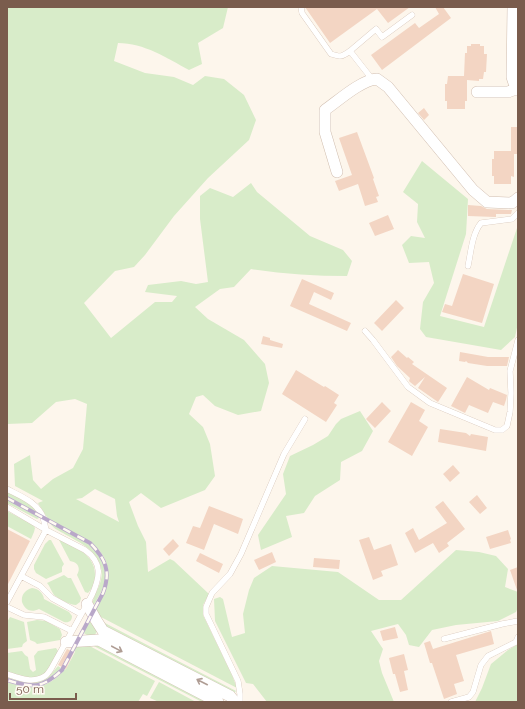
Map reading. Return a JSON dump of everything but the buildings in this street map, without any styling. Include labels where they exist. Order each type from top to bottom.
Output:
[{"type":"street","points":[[477,92],[508,92],[517,89],[512,78],[513,7]]},
{"type":"street","points":[[337,172],[325,132],[324,110],[364,82],[377,79],[388,87],[473,190],[487,202],[512,203],[518,198]]},
{"type":"street","points":[[87,604],[96,620],[101,635],[218,702]]},
{"type":"street","points":[[66,642],[101,635],[230,696],[235,702]]},
{"type":"lane","points":[[301,7],[302,13],[331,54],[337,56],[343,56],[376,29],[382,37],[412,15]]},
{"type":"lane","points":[[350,51],[372,79]]},
{"type":"lane","points":[[468,266],[478,226],[481,223],[512,219],[518,213]]},
{"type":"lane","points":[[365,331],[408,387],[430,403],[495,430],[502,430],[507,426],[510,412],[510,371],[518,340]]},
{"type":"lane","points":[[240,702],[238,681],[206,614],[206,607],[212,593],[230,574],[241,554],[284,454],[305,419]]},
{"type":"lane","points":[[7,489],[36,506],[43,517],[46,530],[7,602]]},
{"type":"lane","points":[[7,507],[91,554],[97,564],[98,576],[97,583],[82,614],[51,669],[45,676],[27,680],[7,674]]},
{"type":"lane","points":[[21,576],[40,586],[52,598],[82,614]]},
{"type":"lane","points":[[7,607],[24,615],[44,617],[72,631]]},
{"type":"lane","points":[[444,638],[518,621]]},
{"type":"lane","points":[[451,702],[469,697],[481,665],[488,656],[516,642],[518,637]]},
{"type":"green space","points":[[7,7],[228,7],[223,28],[198,43],[202,64],[189,70],[146,48],[118,43],[114,61],[145,73],[174,77],[193,85],[205,76],[224,79],[244,95],[256,120],[249,140],[208,178],[174,216],[145,255],[134,267],[115,271],[84,303],[111,338],[155,302],[172,302],[177,296],[145,292],[148,285],[181,281],[196,284],[208,282],[200,219],[200,196],[210,188],[233,197],[251,183],[257,192],[310,236],[343,250],[352,261],[347,276],[323,276],[251,269],[234,287],[220,289],[195,307],[208,319],[244,340],[265,364],[269,383],[261,411],[238,415],[215,406],[203,395],[196,397],[189,414],[203,427],[210,444],[215,476],[205,490],[161,508],[141,493],[129,502],[146,542],[148,572],[170,559],[209,594],[203,605],[203,615],[237,688],[99,616],[95,609],[105,591],[108,578],[107,566],[103,555],[91,542],[48,519],[38,503],[43,501],[15,486],[14,464],[30,455],[33,480],[41,489],[53,479],[73,468],[83,449],[87,404],[75,399],[56,402],[32,423],[7,424]],"holes":[[[95,489],[115,499],[119,522],[76,499],[82,498]]]},
{"type":"green space","points":[[422,161],[468,199],[466,234],[440,316],[484,327],[518,225],[518,323],[515,337],[501,350],[426,337],[420,329],[423,302],[434,283],[429,262],[409,263],[402,245],[411,236],[425,238],[417,222],[418,204],[403,192]]},
{"type":"green space","points":[[360,411],[373,431],[362,451],[341,462],[340,480],[315,496],[304,513],[286,516],[292,537],[261,550],[258,535],[286,494],[283,474],[290,456],[328,436],[341,419]]},
{"type":"green space","points":[[7,491],[28,502],[37,513],[7,496]]},
{"type":"green space","points":[[7,499],[38,516],[39,518],[37,519],[7,503]]},
{"type":"green space","points":[[7,511],[33,525],[35,528],[31,539],[7,526]]},
{"type":"green space","points":[[49,522],[90,544],[103,562],[105,573],[104,584],[93,607],[94,598],[100,583],[102,571],[97,559],[85,546],[55,529]]},
{"type":"green space","points":[[58,538],[83,552],[92,562],[95,578],[94,583],[88,593],[85,592],[77,575],[79,568],[77,564],[70,561]]},
{"type":"green space","points":[[51,540],[64,564],[62,567],[62,572],[46,579],[36,573],[34,565],[45,544]]},
{"type":"green space","points":[[456,550],[479,552],[496,556],[508,569],[505,587],[518,592],[518,607],[516,612],[498,621],[456,625],[432,630],[419,647],[409,645],[406,635],[398,624],[371,631],[383,649],[379,661],[382,673],[394,702],[267,702],[253,684],[246,683],[215,621],[214,599],[220,597],[223,599],[232,637],[245,633],[243,614],[249,590],[254,578],[272,566],[338,572],[379,600],[401,600]]},
{"type":"green space","points":[[64,575],[71,578],[81,598],[80,602],[76,605],[65,602],[54,595],[47,583]]},
{"type":"green space","points":[[32,588],[37,589],[43,595],[44,599],[69,612],[72,616],[71,620],[69,622],[64,622],[39,609],[31,611],[27,609],[22,602],[22,597],[25,591]]},
{"type":"green space","points":[[10,617],[24,622],[27,641],[22,647],[7,649],[7,622]]},
{"type":"green space","points":[[37,620],[46,621],[60,629],[62,635],[60,640],[37,644],[30,640],[27,622]]},
{"type":"green space","points":[[88,621],[93,624],[97,631],[95,635],[87,635],[82,632]]},
{"type":"green space","points":[[101,621],[236,691],[234,693],[105,626]]},
{"type":"green space","points":[[93,642],[209,702],[202,702],[88,643]]},
{"type":"green space","points":[[84,643],[155,681],[147,696],[143,694],[138,702],[7,702],[7,682],[31,687],[45,685],[58,677],[66,669],[77,645]]},
{"type":"green space","points":[[518,644],[518,702],[475,702],[491,664]]},
{"type":"green space","points":[[56,648],[58,652],[50,667],[40,676],[30,678],[7,672],[7,653],[22,651],[28,657],[30,669],[33,672],[36,670],[34,656],[38,651]]},
{"type":"green space","points":[[58,666],[61,668],[55,675],[43,683],[30,684],[7,679],[7,675],[22,680],[51,674]]},
{"type":"green space","points":[[159,682],[196,702],[159,702],[150,698]]},
{"type":"railway","points":[[7,498],[90,543],[103,560],[107,572],[107,579],[103,593],[62,670],[42,684],[30,685],[7,680]]}]
